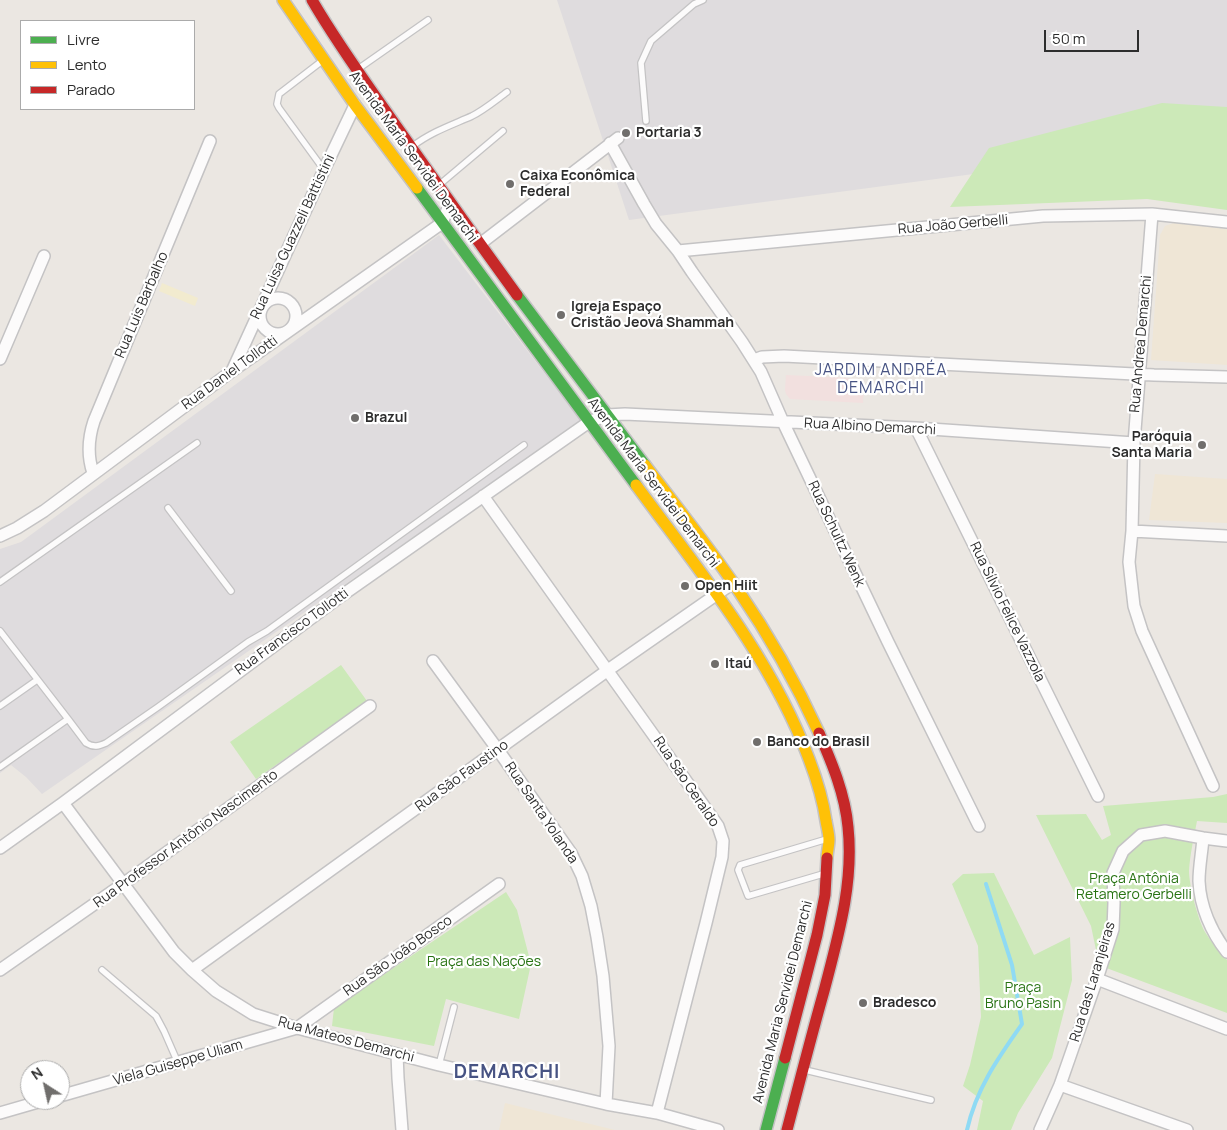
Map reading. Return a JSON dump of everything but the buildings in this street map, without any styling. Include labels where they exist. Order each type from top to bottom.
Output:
[{"type":"main road","name":"Avenida Maria Servidei Demarchi","points":[[283,0],[355,104],[717,594],[756,650],[794,724],[820,789],[829,838],[825,895],[817,935],[766,1130]]},
{"type":"main road","name":"Avenida Maria Servidei Demarchi","points":[[312,0],[334,38],[450,203],[606,415],[733,583],[779,654],[826,748],[843,797],[848,821],[850,859],[847,891],[841,924],[787,1130]]},
{"type":"street","name":"Rua Luisa Guazzeli Battistini","points":[[232,371],[355,104]]},
{"type":"street","name":"Rua Luis Barbalho","points":[[94,473],[88,446],[94,421],[210,141]]},
{"type":"street","name":"Rua Schultz Wenk","points":[[480,244],[614,141],[644,204],[656,224],[678,251],[754,360],[888,642],[979,826]]},
{"type":"street","points":[[442,223],[450,203]]},
{"type":"street","name":"Rua João Gerbelli","points":[[678,251],[1043,216],[1152,214],[1227,222]]},
{"type":"street","name":"Rua Andrea Demarchi","points":[[1152,214],[1134,443],[1132,531],[1129,562],[1130,583],[1134,606],[1142,631],[1213,786]]},
{"type":"street","name":"Rua Daniel Tollotti","points":[[0,536],[30,520],[232,371],[442,223]]},
{"type":"street","points":[[0,359],[44,256]]},
{"type":"street","points":[[274,298],[281,298],[291,303],[295,308],[296,320],[294,326],[289,330],[278,334],[272,334],[267,331],[260,321],[259,315],[264,304],[274,298]]},
{"type":"street","points":[[754,360],[762,357],[784,356],[1227,378]]},
{"type":"street","name":"Rua Albino Demarchi","points":[[606,415],[625,414],[916,428],[1134,443]]},
{"type":"street","name":"Rua Francisco Tollotti","points":[[0,848],[341,596],[589,422],[606,415]]},
{"type":"street","name":"Rua Sílvio Felice Vazzola","points":[[916,428],[1098,796]]},
{"type":"street","name":"Rua São Geraldo","points":[[483,496],[718,826],[723,841],[722,857],[706,924],[657,1113]]},
{"type":"street","points":[[1132,531],[1227,536]]},
{"type":"street","name":"Rua São Faustino","points":[[192,970],[608,670],[733,583]]},
{"type":"street","name":"Rua Santa Yolanda","points":[[433,661],[571,853],[582,876],[589,898],[597,937],[607,1010],[609,1046],[606,1104]]},
{"type":"street","name":"Rua Professor Antônio Nascimento","points":[[0,970],[124,884],[370,706]]},
{"type":"street","name":"Rua Mateos Demarchi","points":[[63,803],[174,952],[216,992],[253,1014],[296,1028],[439,1065],[606,1104],[657,1113],[718,1130]]},
{"type":"street","name":"Rua das Laranjeiras","points":[[1040,1130],[1060,1085],[1113,929],[1113,873],[1123,851],[1141,835],[1165,831],[1227,841]]},
{"type":"street","points":[[1203,838],[1199,881],[1204,908],[1212,929],[1227,952]]},
{"type":"street","name":"Rua São João Bosco","points":[[296,1028],[499,884]]},
{"type":"street","points":[[1097,979],[1227,1028]]},
{"type":"street","name":"Viela Guiseppe Uliam","points":[[70,1093],[296,1028]]},
{"type":"street","points":[[397,1054],[402,1130]]},
{"type":"street","points":[[1060,1085],[1187,1130]]},
{"type":"street","points":[[0,1113],[20,1107]]},
{"type":"lane","points":[[646,121],[641,63],[651,41],[694,4],[703,0]]},
{"type":"lane","points":[[357,70],[428,20]]},
{"type":"lane","points":[[324,60],[278,94],[277,104],[324,170]]},
{"type":"lane","points":[[412,147],[431,134],[474,115],[507,92]]},
{"type":"lane","points":[[438,186],[503,131]]},
{"type":"lane","points":[[0,582],[197,443]]},
{"type":"lane","points":[[0,631],[86,743],[90,746],[99,746],[266,631],[524,445]]},
{"type":"lane","points":[[168,508],[231,590]]},
{"type":"lane","points":[[0,706],[37,680]]},
{"type":"lane","points":[[0,767],[68,719]]},
{"type":"lane","points":[[826,874],[748,896],[738,870],[740,865],[829,838]]},
{"type":"lane","points":[[102,970],[156,1016],[178,1063]]},
{"type":"lane","points":[[439,1065],[454,1007]]},
{"type":"lane","points":[[803,1069],[931,1100]]},
{"type":"shaded area","points":[[557,0],[1227,0],[1227,192],[981,173],[629,220]]},
{"type":"shaded area","points":[[1174,223],[1227,229],[1227,365],[1151,360],[1160,235],[1165,226]]},
{"type":"shaded area","points":[[439,235],[581,421],[42,794],[11,765],[0,773],[0,549],[21,542]]},
{"type":"shaded area","points":[[786,375],[864,380],[863,403],[790,399],[785,390]]},
{"type":"shaded area","points":[[1155,474],[1227,479],[1227,523],[1149,520]]},
{"type":"shaded area","points":[[505,1103],[578,1121],[615,1130],[499,1130]]},
{"type":"green space","points":[[1162,103],[1227,107],[1227,210],[1147,199],[950,207],[989,148]]},
{"type":"green space","points":[[341,665],[367,701],[256,779],[230,742]]},
{"type":"green space","name":"Praça Antônia Retamero Gerbelli","points":[[1227,794],[1227,823],[1197,821],[1191,852],[1189,877],[1202,927],[1227,960],[1227,1013],[1101,966],[1091,926],[1036,815],[1086,814],[1102,840],[1111,835],[1103,806],[1213,797]]},
{"type":"green space","name":"Praça Bruno Pasin","points":[[994,873],[1034,955],[1070,937],[1072,980],[1052,1058],[1018,1113],[1011,1130],[977,1130],[983,1101],[963,1086],[981,1017],[978,946],[952,884],[963,874]]},
{"type":"green space","name":"Praça das Nações","points":[[506,892],[517,910],[531,964],[519,1019],[446,999],[434,1046],[332,1026],[334,1008]]},
{"type":"sand","points":[[162,283],[198,298],[195,306],[159,291]]},
{"type":"waterway","points":[[967,1130],[982,1087],[996,1062],[1022,1024],[1012,965],[986,884]]},
{"type":"traffic: fast","points":[[417,188],[636,485]]},
{"type":"traffic: fast","points":[[517,295],[645,465]]},
{"type":"traffic: fast","points":[[766,1130],[785,1058]]},
{"type":"traffic: slow","points":[[283,0],[355,105],[417,188]]},
{"type":"traffic: slow","points":[[645,465],[716,558],[749,607],[781,660],[819,733]]},
{"type":"traffic: slow","points":[[636,485],[732,616],[775,685],[793,722],[817,782],[829,835],[827,858]]},
{"type":"traffic: jam","points":[[312,0],[365,82],[517,295]]},
{"type":"traffic: jam","points":[[787,1130],[844,910],[849,869],[848,827],[844,803],[833,767],[819,733]]},
{"type":"traffic: jam","points":[[785,1058],[817,935],[825,895],[827,858]]},
{"type":"place","name":"Portaria 3","points":[[626,133]]},
{"type":"place","name":"Caixa Econômica Federal","points":[[510,184]]},
{"type":"place","name":"Igreja Espaço Cristão Jeová Shammah","points":[[561,315]]},
{"type":"place","name":"Brazul","points":[[355,418]]},
{"type":"place","name":"Paróquia Santa Maria","points":[[1202,445]]},
{"type":"place","name":"Open Hiit","points":[[685,586]]},
{"type":"place","name":"Itaú","points":[[715,664]]},
{"type":"place","name":"Banco do Brasil","points":[[757,742]]},
{"type":"place","name":"Bradesco","points":[[863,1003]]},
{"type":"district","name":"JARDIM ANDRÉA DEMARCHI","points":[[881,380]]},
{"type":"district","name":"DEMARCHI","points":[[507,1073]]}]
